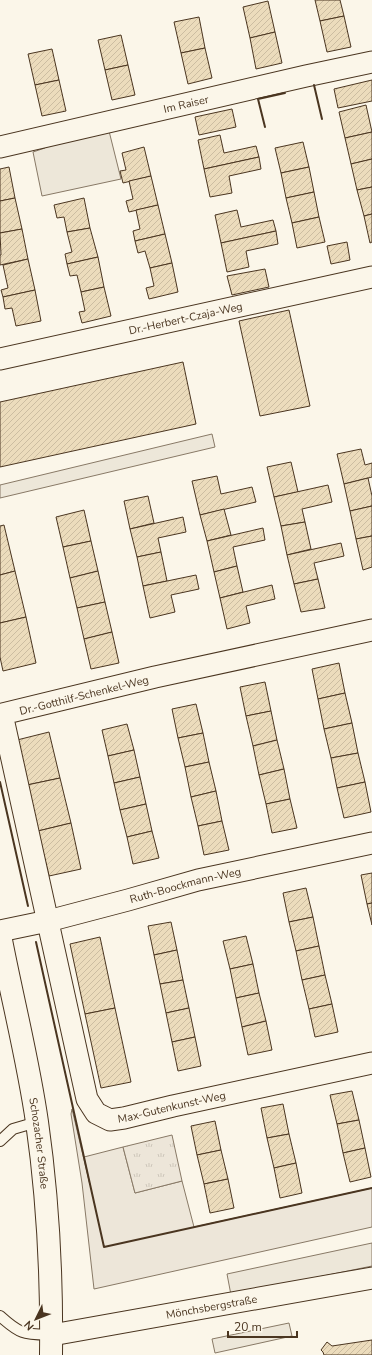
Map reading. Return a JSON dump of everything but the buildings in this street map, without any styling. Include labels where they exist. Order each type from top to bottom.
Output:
[{"type":"main road","name":"Schozacher Straße","points":[[0,935],[26,1054],[43,1166],[52,1280],[52,1345]]},
{"type":"street","name":"Im Raiser","points":[[0,147],[372,62]]},
{"type":"street","name":"Dr.-Herbert-Czaja-Weg","points":[[0,359],[372,277]]},
{"type":"street","name":"Dr.-Gotthilf-Schenkel-Weg","points":[[48,921],[2,714],[154,677],[372,630]]},
{"type":"street","name":"Ruth-Boockmann-Weg","points":[[0,931],[48,921],[198,880],[372,843]]},
{"type":"street","name":"Max-Gutenkunst-Weg","points":[[48,921],[87,1099],[96,1113],[110,1120],[372,1063]]},
{"type":"street","name":"Mönchsbergstraße","points":[[52,1345],[372,1278]]},
{"type":"lane","points":[[0,1140],[13,1129],[37,1122]]},
{"type":"lane","points":[[0,1316],[15,1329],[52,1345]]},
{"type":"green space","points":[[72,1109],[90,1185],[84,1157],[123,1147],[135,1193],[182,1181],[194,1227],[372,1188],[372,1227],[94,1289],[82,1183],[71,1114]]},
{"type":"green space","points":[[172,1135],[182,1181],[135,1193],[123,1147]]},
{"type":"shaded area","points":[[108,127],[121,179],[42,196],[33,152],[45,148],[46,141]]},
{"type":"shaded area","points":[[212,434],[215,447],[0,498],[0,485]]},
{"type":"shaded area","points":[[372,1243],[372,1266],[231,1295],[227,1274]]},
{"type":"shaded area","points":[[289,1323],[292,1336],[215,1353],[212,1339]]},
{"type":"wall","points":[[314,85],[322,119]]},
{"type":"wall","points":[[265,127],[258,99],[285,93]]},
{"type":"wall","points":[[0,782],[28,906]]},
{"type":"wall","points":[[36,942],[104,1247],[372,1188]]}]
